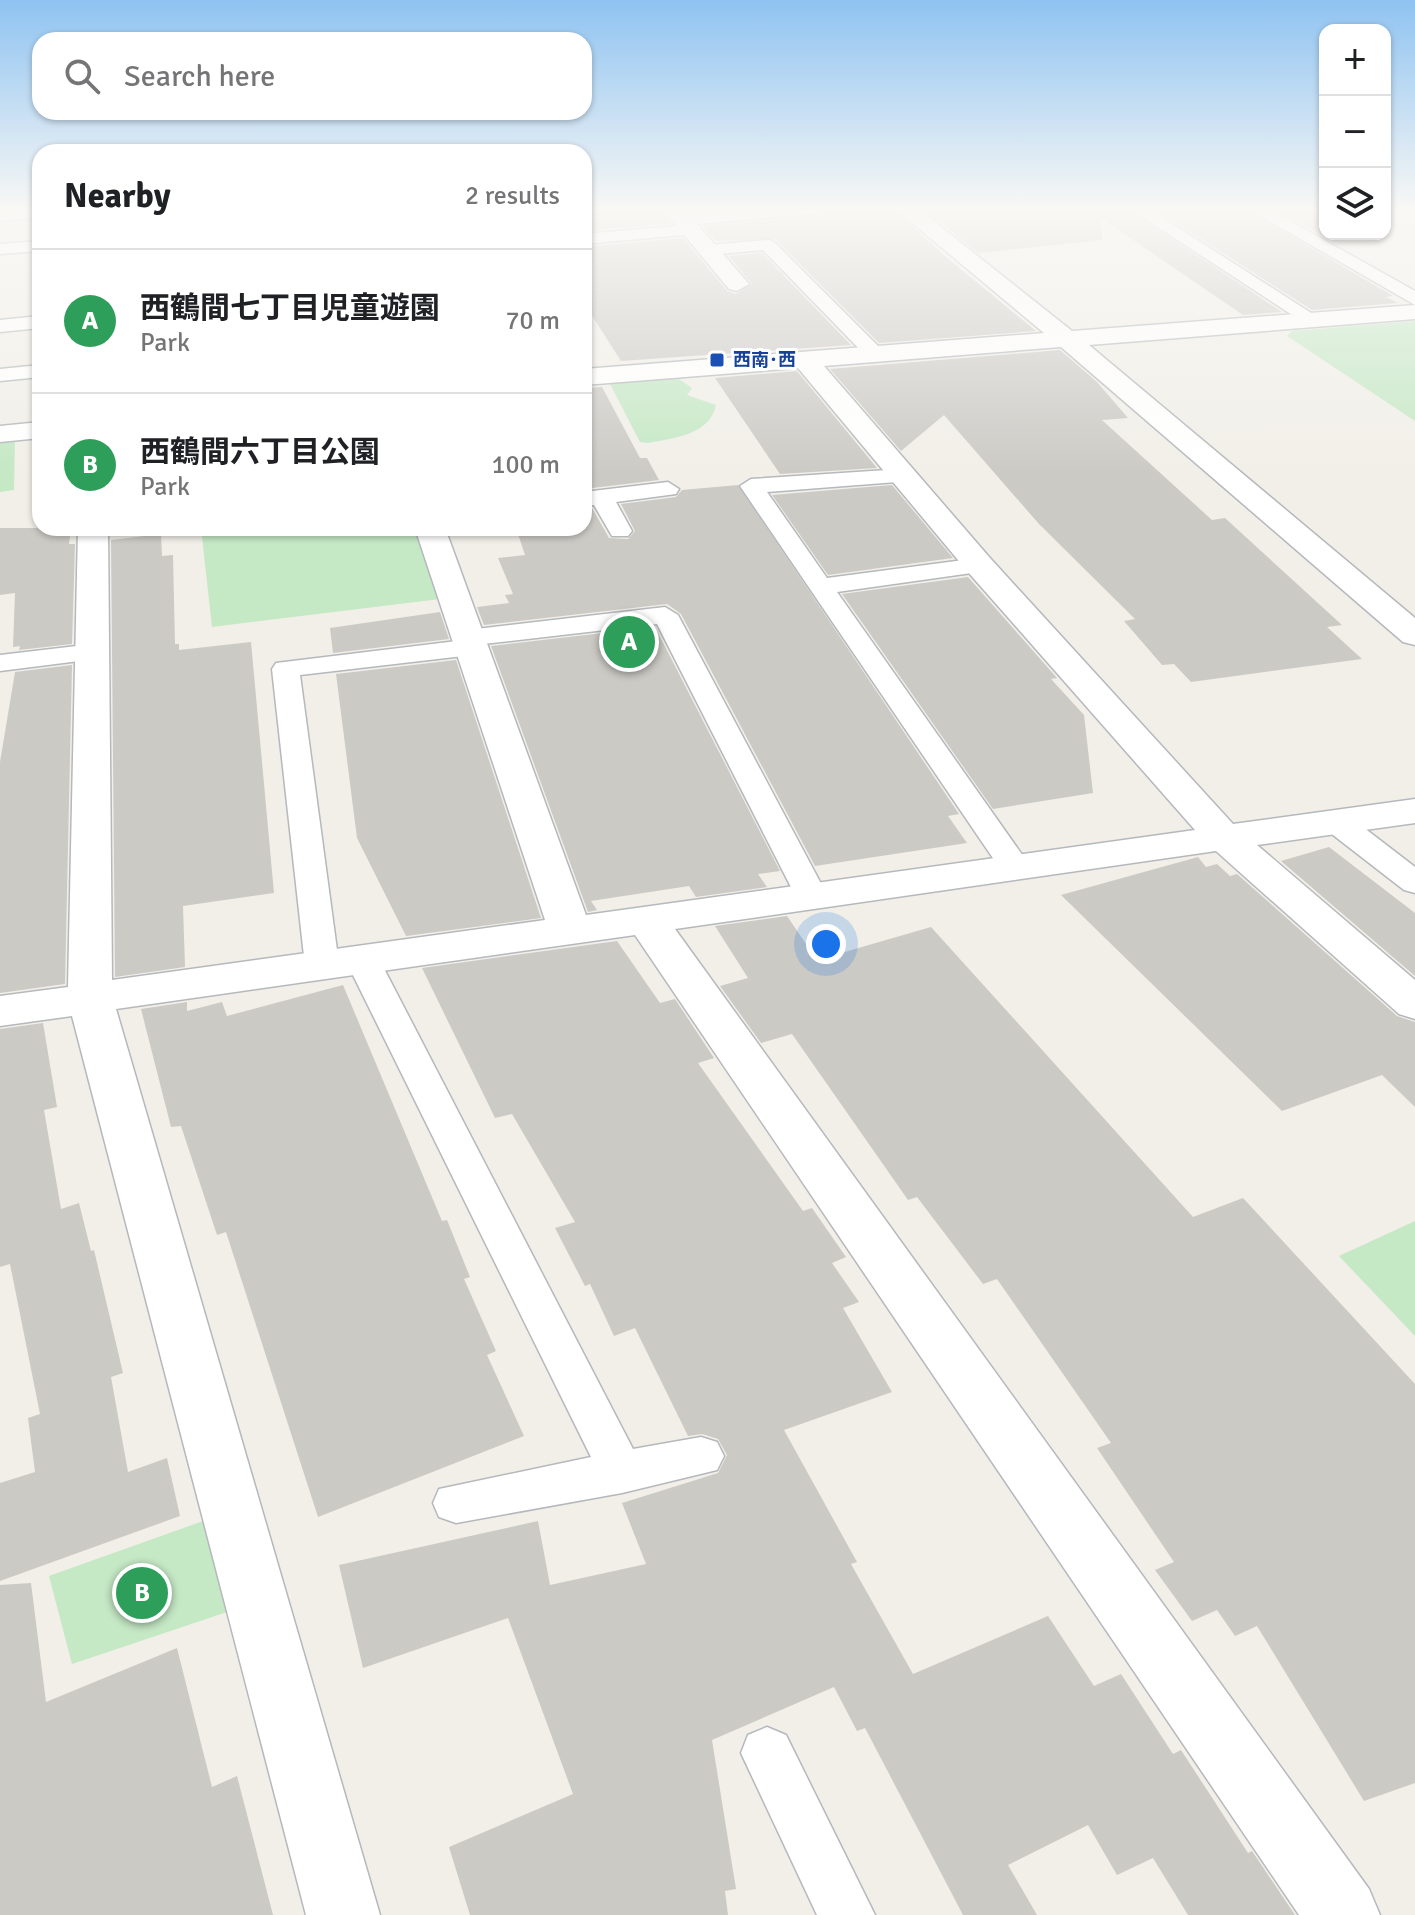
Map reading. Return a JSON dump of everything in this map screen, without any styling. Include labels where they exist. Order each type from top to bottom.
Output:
[{"type":"street","points":[[1014,296],[1415,635]]},
{"type":"street","points":[[592,376],[1415,312]]},
{"type":"street","points":[[805,360],[979,565],[1222,836],[1415,1004]]},
{"type":"street","points":[[0,434],[32,431]]},
{"type":"street","points":[[93,536],[90,998],[343,1915]]},
{"type":"street","points":[[433,536],[570,930]]},
{"type":"street","points":[[0,1011],[1415,811]]},
{"type":"street","points":[[646,919],[1343,1915]]},
{"type":"lane","points":[[818,296],[876,355]]},
{"type":"lane","points":[[1276,296],[1313,320]]},
{"type":"lane","points":[[0,326],[32,323]]},
{"type":"lane","points":[[0,375],[32,372]]},
{"type":"lane","points":[[902,476],[751,486],[1014,866]]},
{"type":"lane","points":[[593,498],[668,489]]},
{"type":"lane","points":[[593,498],[620,531]]},
{"type":"lane","points":[[818,587],[979,565]]},
{"type":"lane","points":[[622,1473],[342,962],[286,669],[665,615],[811,895]]},
{"type":"lane","points":[[0,663],[94,652]]},
{"type":"lane","points":[[1335,821],[1415,883]]},
{"type":"lane","points":[[456,1503],[701,1456]]},
{"type":"lane","points":[[767,1753],[847,1915]]},
{"type":"green space","points":[[1415,321],[1415,421],[1287,336],[1292,331]]},
{"type":"green space","points":[[647,377],[679,379],[692,388],[687,395],[716,405],[712,415],[706,423],[689,433],[648,443],[640,442],[608,380]]},
{"type":"green space","points":[[15,435],[14,490],[0,492],[0,437]]},
{"type":"green space","points":[[202,536],[419,536],[440,599],[212,627]]},
{"type":"green space","points":[[1415,1221],[1415,1336],[1339,1256]]},
{"type":"green space","points":[[206,1520],[236,1609],[72,1664],[49,1576]]},
{"type":"building","points":[[592,296],[804,296],[851,345],[621,361],[592,316]]},
{"type":"building","points":[[832,296],[994,296],[1036,331],[879,343]]},
{"type":"building","points":[[1216,296],[1258,296],[1282,312],[1243,315]]},
{"type":"building","points":[[1291,296],[1390,296],[1386,297],[1398,303],[1312,310]]},
{"type":"building","points":[[1060,350],[1097,382],[1128,418],[1102,420],[1212,520],[1225,518],[1342,625],[1327,627],[1362,659],[1191,682],[1174,664],[1162,665],[1124,621],[1135,619],[1039,524],[944,415],[901,451],[830,369]]},
{"type":"building","points":[[797,371],[877,468],[780,474],[715,378]]},
{"type":"building","points":[[602,387],[640,458],[647,458],[659,480],[592,488],[592,388]]},
{"type":"building","points":[[738,485],[959,814],[948,816],[967,843],[815,866],[681,614],[667,604],[484,625],[477,607],[509,603],[505,595],[513,594],[498,558],[525,555],[519,536],[592,536],[592,508],[609,538],[628,539],[635,531],[621,504],[676,497],[682,490]]},
{"type":"building","points":[[892,485],[953,558],[828,575],[772,495]]},
{"type":"building","points":[[0,528],[32,528],[32,536],[70,536],[69,544],[75,544],[72,644],[19,650],[20,646],[13,647],[15,593],[0,595]]},
{"type":"building","points":[[161,536],[162,556],[173,555],[175,644],[179,644],[179,650],[251,642],[274,893],[183,906],[185,967],[115,977],[111,540]]},
{"type":"building","points":[[968,577],[1057,678],[1051,679],[1084,715],[1093,793],[993,809],[842,594]]},
{"type":"building","points":[[440,612],[449,639],[333,653],[330,628]]},
{"type":"building","points":[[655,627],[780,871],[758,874],[767,887],[696,897],[689,886],[591,901],[597,910],[588,912],[491,646]]},
{"type":"building","points":[[456,660],[541,918],[406,936],[357,838],[336,674]]},
{"type":"building","points":[[72,665],[65,984],[0,993],[0,762],[15,672]]},
{"type":"building","points":[[1329,847],[1415,913],[1415,976],[1281,861]]},
{"type":"building","points":[[1198,857],[1206,867],[1217,864],[1230,876],[1237,874],[1397,1016],[1415,1022],[1415,1107],[1382,1075],[1282,1111],[1061,895]]},
{"type":"building","points":[[787,916],[817,960],[931,927],[1193,1217],[1243,1198],[1415,1384],[1415,1783],[1364,1801],[1257,1626],[1235,1636],[1217,1610],[1192,1621],[1155,1570],[1174,1562],[1097,1448],[1111,1443],[997,1279],[983,1284],[917,1197],[908,1200],[792,1034],[761,1043],[720,986],[748,978],[715,926]]},
{"type":"building","points":[[617,941],[660,1003],[675,999],[714,1058],[698,1063],[803,1211],[812,1208],[846,1257],[832,1263],[859,1302],[843,1308],[892,1392],[784,1430],[857,1562],[851,1564],[913,1674],[1048,1616],[1094,1686],[1121,1674],[1173,1754],[1181,1750],[1248,1853],[1252,1851],[1295,1915],[1188,1915],[1153,1858],[1117,1875],[1088,1825],[1008,1865],[1037,1915],[963,1915],[865,1728],[857,1731],[834,1687],[712,1740],[736,1889],[725,1891],[728,1915],[470,1915],[449,1847],[573,1794],[508,1618],[363,1668],[339,1565],[538,1521],[550,1585],[646,1564],[622,1503],[718,1473],[727,1455],[718,1439],[702,1434],[688,1436],[635,1328],[614,1336],[590,1284],[585,1286],[555,1228],[575,1222],[512,1114],[495,1118],[422,968]]},
{"type":"building","points":[[343,985],[442,1221],[447,1220],[470,1277],[464,1279],[496,1351],[487,1355],[524,1436],[318,1517],[226,1232],[217,1235],[181,1126],[171,1127],[141,1009],[187,1002],[187,1011],[222,1002],[227,1016]]},
{"type":"building","points":[[43,1023],[57,1107],[44,1110],[61,1209],[79,1203],[91,1251],[94,1250],[123,1373],[111,1377],[128,1472],[167,1458],[180,1516],[0,1581],[0,1483],[35,1472],[28,1418],[40,1414],[10,1264],[0,1267],[0,1029]]},
{"type":"building","points":[[31,1583],[46,1702],[177,1648],[212,1787],[237,1776],[273,1915],[0,1915],[0,1585]]},
{"type":"place","name":"西南･西","points":[[717,360]]},
{"type":"place","name":"西鶴間七丁目児童遊園","points":[[629,642]]},
{"type":"place","name":"西鶴間六丁目公園","points":[[142,1593]]}]
